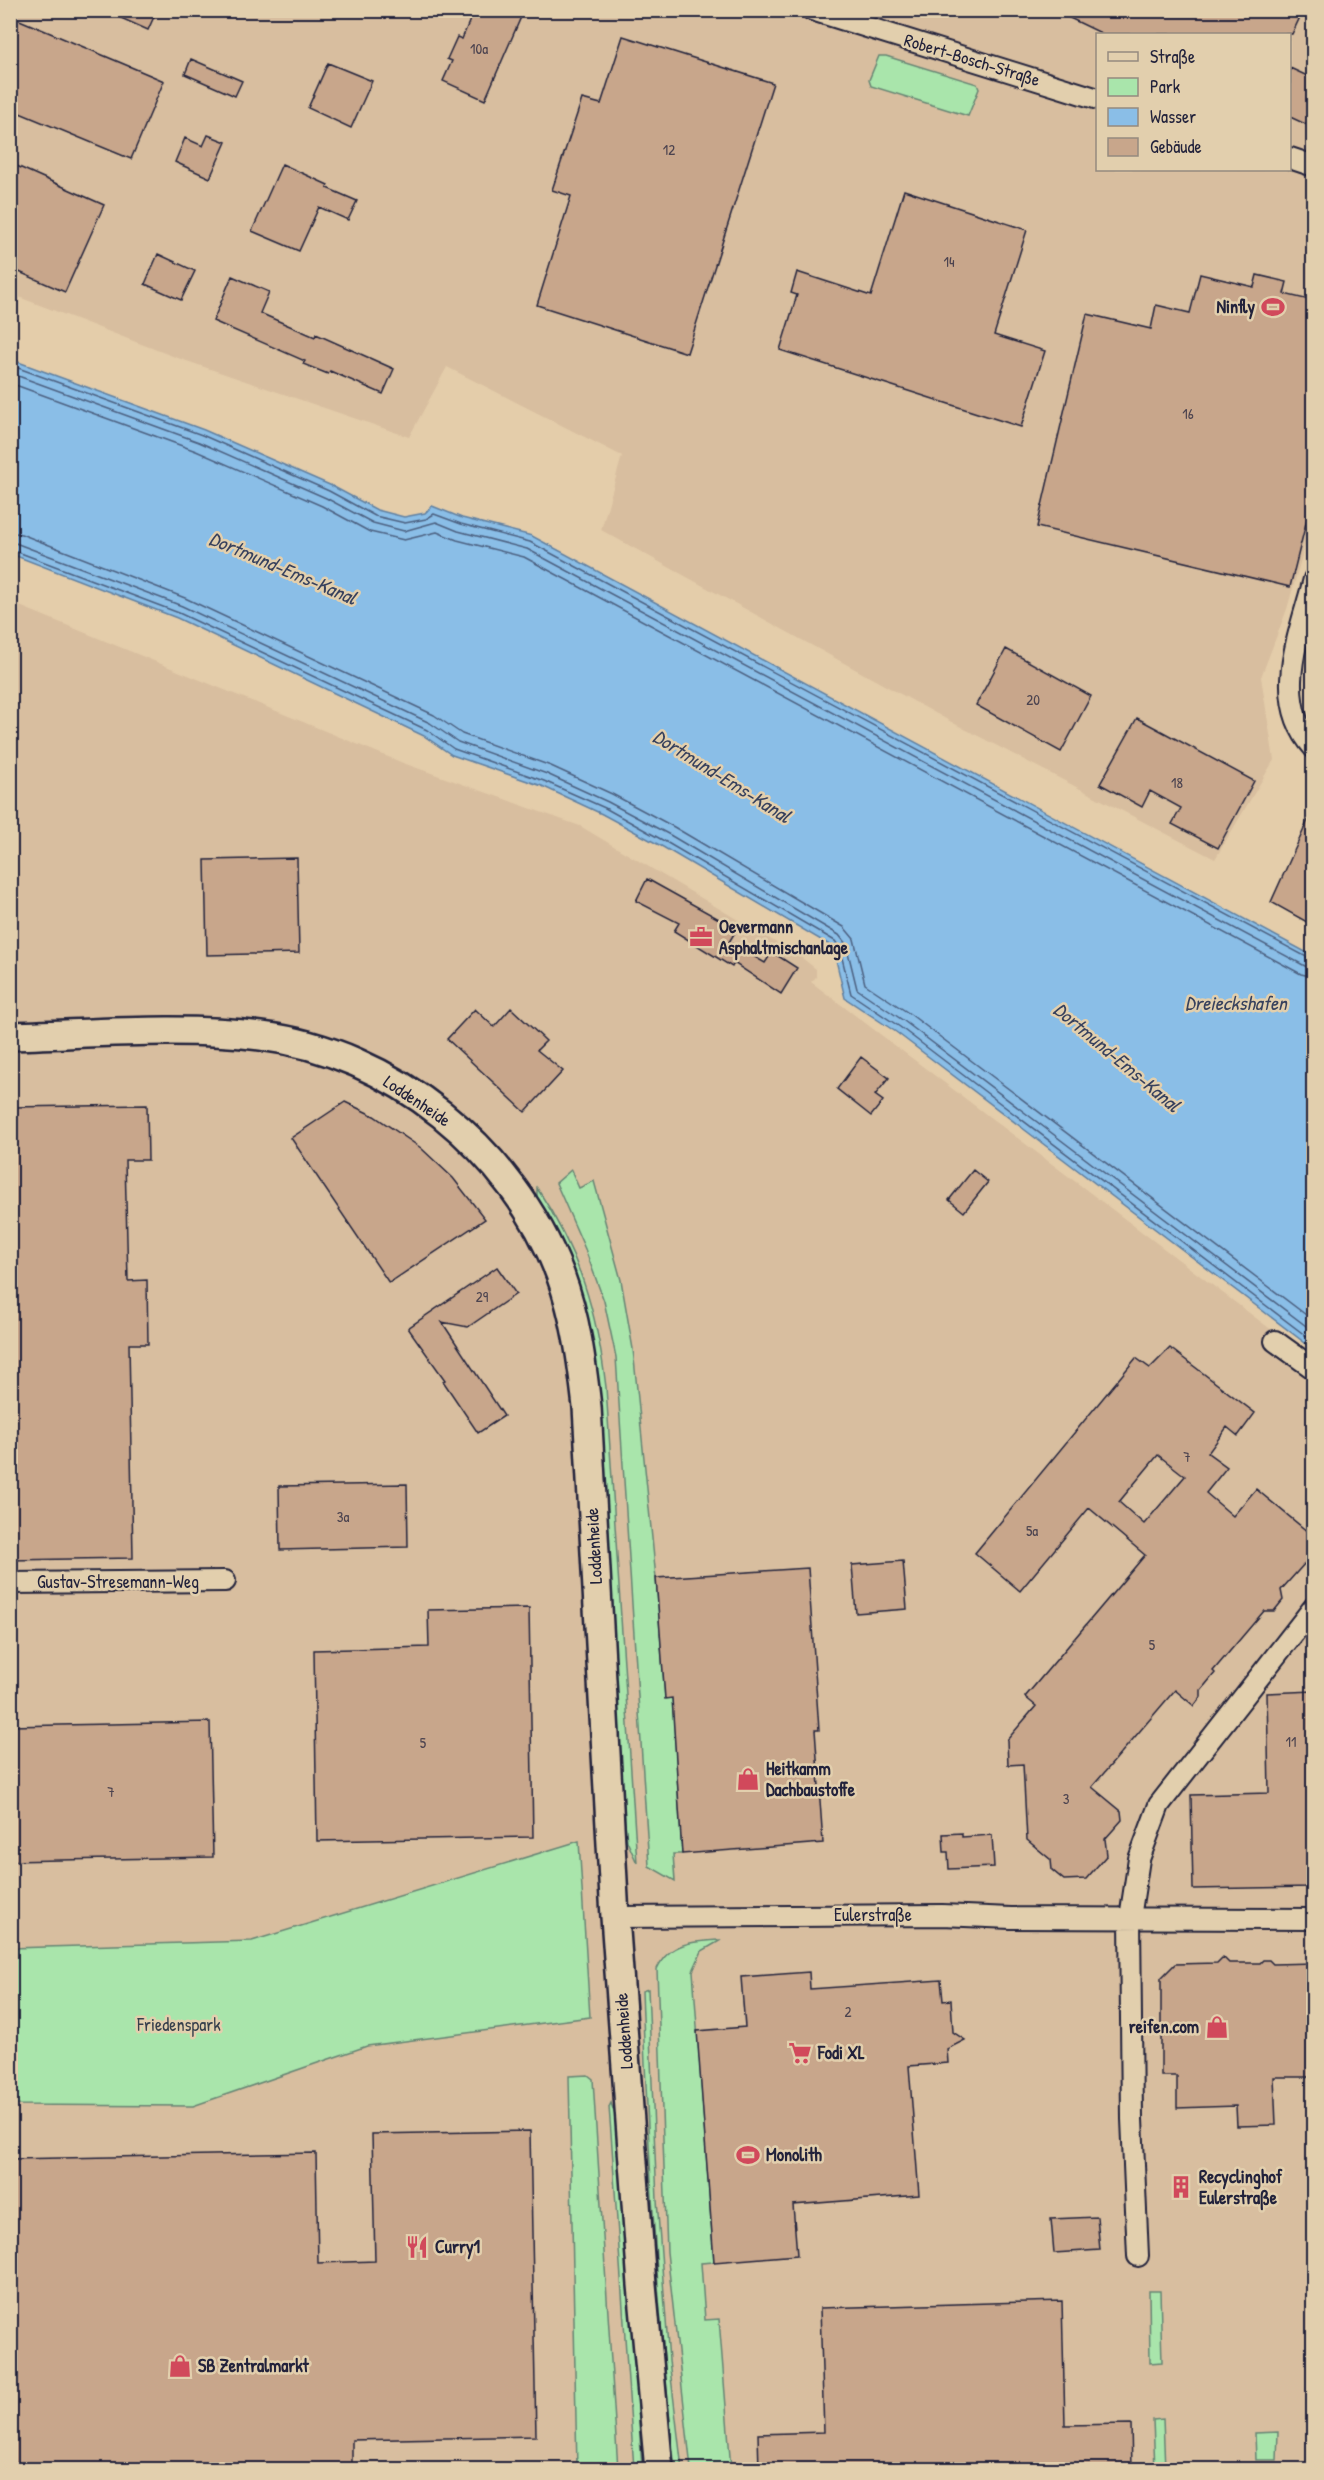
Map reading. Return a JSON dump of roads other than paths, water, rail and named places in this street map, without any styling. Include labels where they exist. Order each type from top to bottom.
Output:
[{"type":"street","name":"Robert-Bosch-Straße","points":[[812,10],[1096,98]]},
{"type":"street","points":[[1291,158],[1314,166]]},
{"type":"street","points":[[1314,579],[1289,681],[1294,713],[1306,739],[1314,748]]},
{"type":"street","name":"Loddenheide","points":[[10,1036],[219,1033],[261,1036],[295,1043],[362,1066],[394,1082],[438,1112],[472,1141],[508,1180],[548,1248],[560,1274],[578,1337],[587,1407],[615,1917],[642,2285],[659,2469]]},
{"type":"street","points":[[1275,1341],[1314,1369]]},
{"type":"street","name":"Gustav-Stresemann-Weg","points":[[10,1583],[225,1581]]},
{"type":"street","points":[[1138,2256],[1132,2119],[1130,1917],[1139,1858],[1159,1805],[1314,1607]]},
{"type":"street","name":"Eulerstraße","points":[[615,1917],[942,1915],[1011,1918],[1314,1919]]},
{"type":"water","points":[[10,359],[204,430],[332,486],[377,510],[404,517],[425,513],[432,506],[462,518],[532,536],[1313,956],[1313,1349],[896,1032],[845,998],[833,947],[663,847],[602,814],[542,786],[452,755],[424,736],[177,618],[11,554]]},
{"type":"place","name":"Ninfly","points":[[1273,307]]},
{"type":"place","name":"Oevermann Asphaltmischanlage","points":[[701,937]]},
{"type":"place","name":"Heitkamm Dachbaustoffe","points":[[748,1779]]},
{"type":"place","name":"reifen.com","points":[[1217,2027]]},
{"type":"place","name":"Fodi XL","points":[[800,2053]]},
{"type":"place","name":"Monolith","points":[[748,2155]]},
{"type":"place","name":"Recyclinghof Eulerstraße","points":[[1181,2187]]},
{"type":"place","name":"Curry1","points":[[417,2247]]},
{"type":"place","name":"SB Zentralmarkt","points":[[180,2366]]},
{"type":"water label","name":"Dortmund-Ems-Kanal","points":[[283,568]]},
{"type":"water label","name":"Dortmund-Ems-Kanal","points":[[722,776]]},
{"type":"water label","name":"Dreieckshafen","points":[[1236,1003]]},
{"type":"water label","name":"Dortmund-Ems-Kanal","points":[[1117,1057]]},
{"type":"park label","name":"Friedenspark","points":[[179,2025]]}]
